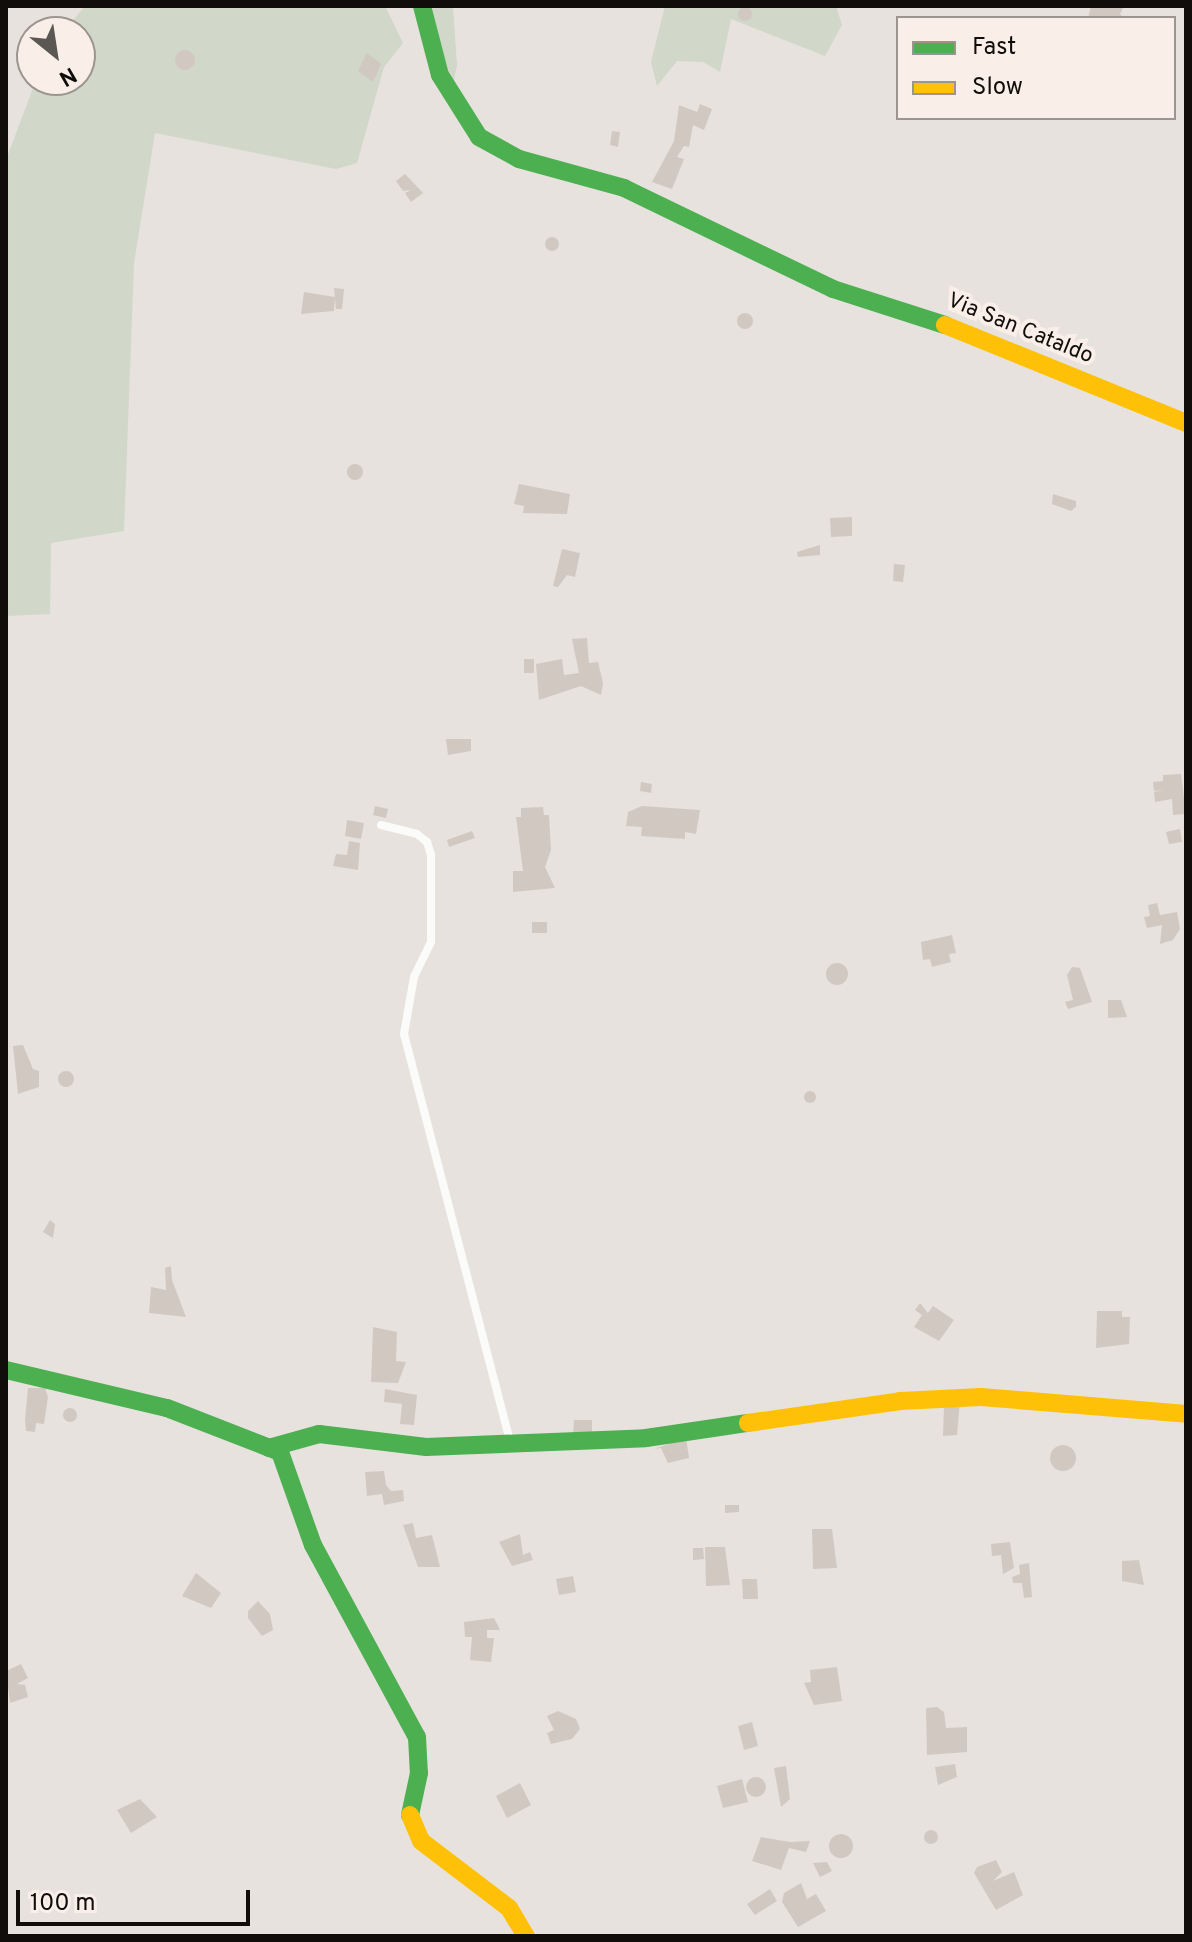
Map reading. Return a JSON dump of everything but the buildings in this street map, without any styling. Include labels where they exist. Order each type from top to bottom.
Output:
[{"type":"street","name":"Via San Cataldo","points":[[422,6],[440,75],[479,137],[519,159],[624,188],[833,289],[926,317],[1186,423]]},
{"type":"street","points":[[6,1370],[167,1408],[280,1452],[313,1545],[417,1737],[419,1773],[410,1815],[421,1841],[509,1908],[526,1936]]},
{"type":"street","points":[[269,1448],[319,1434],[426,1447],[646,1438],[900,1401],[981,1397],[1186,1414]]},
{"type":"lane","points":[[381,825],[417,834],[431,855],[431,942],[414,977],[404,1034],[510,1443]]},
{"type":"shaded area","points":[[85,6],[385,6],[403,43],[384,67],[357,163],[336,169],[155,133],[134,263],[124,531],[51,543],[50,614],[6,616],[6,160],[30,96],[96,96],[96,16],[77,16]]},
{"type":"shaded area","points":[[428,6],[453,6],[457,66],[453,84]]},
{"type":"shaded area","points":[[665,6],[836,6],[842,25],[825,56],[731,19],[720,72],[703,62],[677,61],[657,86],[651,62]]},
{"type":"traffic: fast","points":[[422,6],[440,75],[479,137],[519,159],[624,188],[833,289],[945,325]]},
{"type":"traffic: fast","points":[[6,1370],[167,1408],[280,1452],[313,1545],[417,1737],[419,1773],[410,1815]]},
{"type":"traffic: fast","points":[[269,1448],[319,1434],[426,1447],[646,1438],[748,1423]]},
{"type":"traffic: slow","points":[[945,325],[1186,423]]},
{"type":"traffic: slow","points":[[748,1423],[900,1401],[981,1397],[1186,1414]]},
{"type":"traffic: slow","points":[[410,1815],[421,1841],[509,1908],[526,1936]]}]
